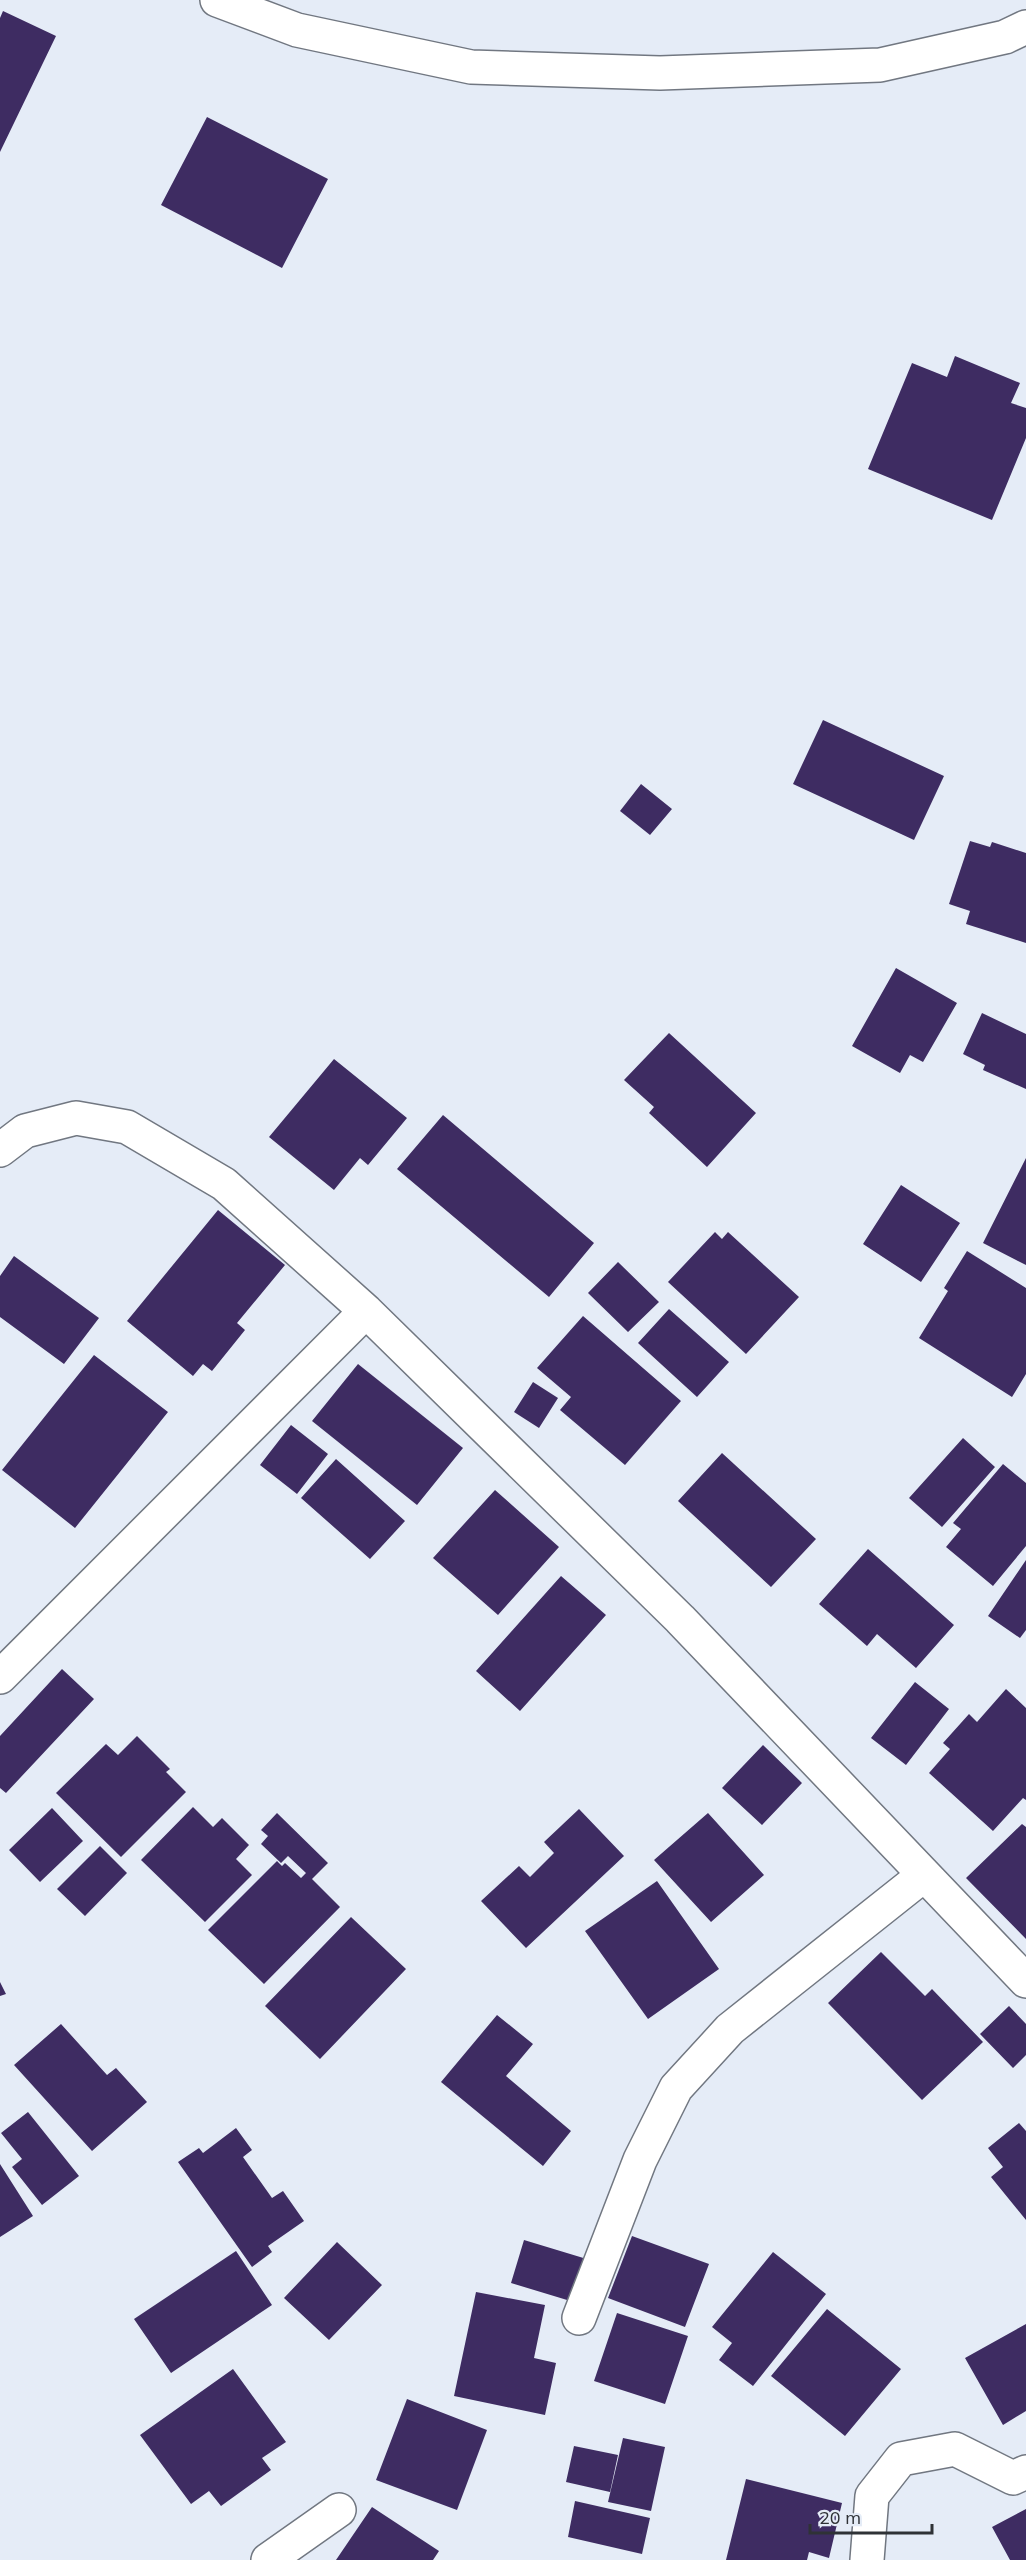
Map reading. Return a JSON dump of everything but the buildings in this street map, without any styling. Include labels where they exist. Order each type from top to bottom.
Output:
[{"type":"street","points":[[217,0],[297,30],[471,67],[636,73],[880,65],[1005,37],[1026,27]]},
{"type":"street","points":[[0,1150],[25,1131],[76,1118],[127,1127],[224,1184],[366,1311],[680,1619],[1026,1981]]},
{"type":"street","points":[[0,1677],[366,1311]]},
{"type":"street","points":[[579,2318],[640,2160],[676,2088],[730,2030],[924,1875]]},
{"type":"street","points":[[867,2560],[872,2496],[901,2459],[955,2449],[1013,2478],[1026,2472]]},
{"type":"street","points":[[268,2560],[339,2510]]}]
